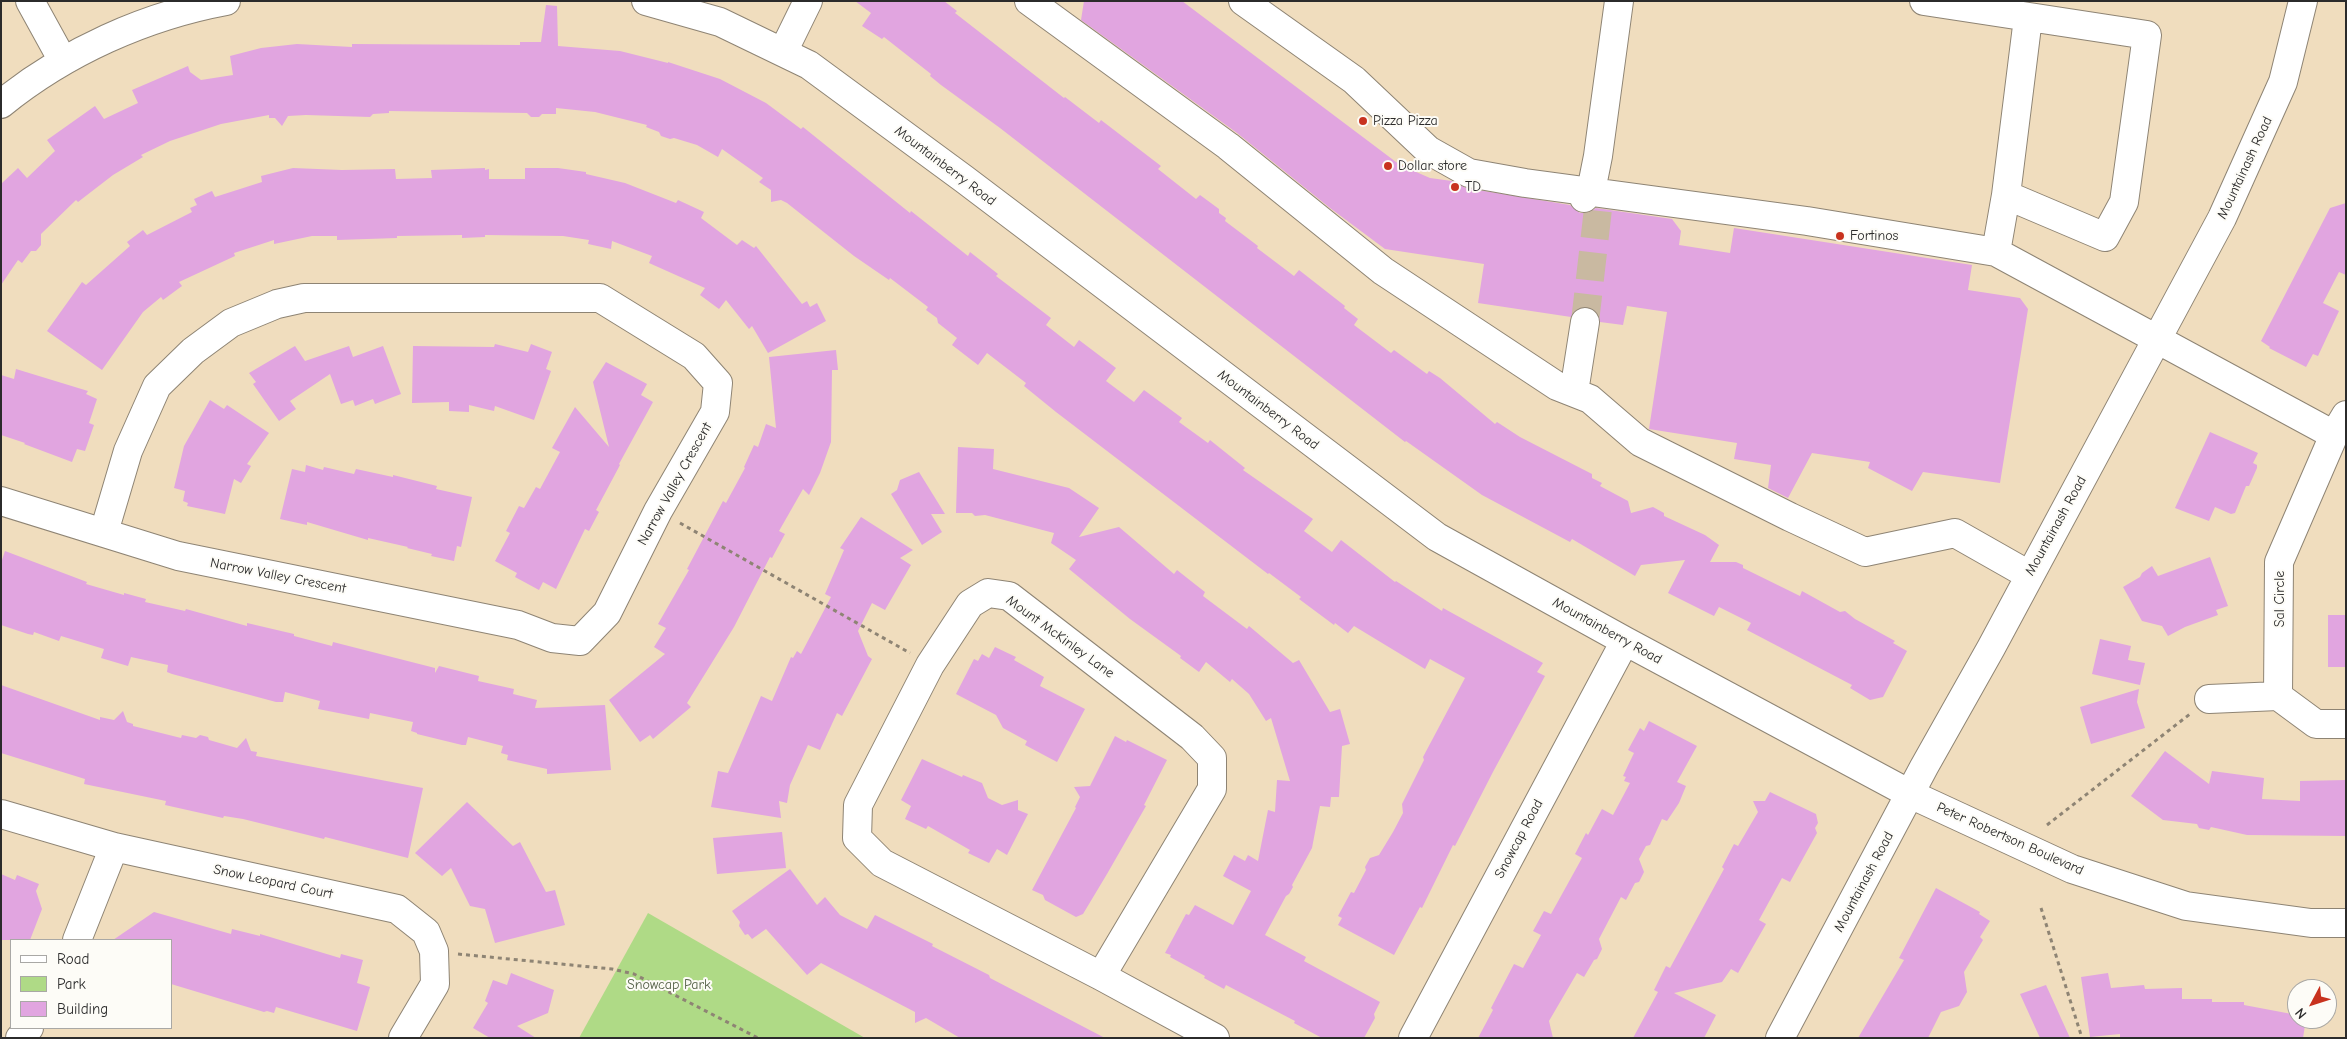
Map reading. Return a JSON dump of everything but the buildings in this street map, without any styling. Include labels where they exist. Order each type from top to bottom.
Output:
[{"type":"street","points":[[30,1],[63,61]]},
{"type":"street","points":[[1,104],[63,61],[88,47],[182,10],[226,1]]},
{"type":"street","name":"Mountainberry Road","points":[[646,1],[720,22],[809,65],[1437,537],[1625,641],[1910,794]]},
{"type":"street","points":[[783,52],[808,1]]},
{"type":"street","points":[[1029,1],[1228,146],[1383,271],[1566,389],[1590,399],[1640,442],[1865,552],[1955,534],[2029,575]]},
{"type":"street","name":"Sal Circle","points":[[1243,1],[1354,80],[1428,150],[1469,173],[1591,196],[1807,221],[1996,252],[2157,341],[2340,425],[2279,562],[2278,696]]},
{"type":"street","points":[[1591,196],[1619,1]]},
{"type":"street","points":[[1924,1],[1966,5],[2028,18],[2147,35],[2124,202],[2105,237],[2006,195]]},
{"type":"street","name":"Mountainash Road","points":[[1780,1038],[2222,218],[2275,104],[2283,82],[2303,1]]},
{"type":"street","points":[[1996,252],[2006,195],[2028,18]]},
{"type":"street","name":"Narrow Valley Crescent","points":[[1,501],[178,556],[518,625],[552,638],[580,641],[608,613],[658,511],[715,412],[718,384],[694,356],[600,298],[304,298],[277,304],[230,323],[193,351],[157,386],[128,451],[104,532]]},
{"type":"street","points":[[1566,389],[1576,321]]},
{"type":"street","name":"Mount McKinley Lane","points":[[1101,976],[1212,789],[1212,758],[1192,737],[1009,596],[988,592],[970,604],[930,665],[858,805],[857,838],[882,863],[1101,976],[1214,1038]]},
{"type":"street","name":"Snowcap Road","points":[[1413,1038],[1625,641]]},
{"type":"street","points":[[2210,699],[2278,696],[2316,724],[2346,724]]},
{"type":"street","name":"Peter Robertson Boulevard","points":[[1910,794],[2072,869],[2186,906],[2311,923],[2346,923]]},
{"type":"street","name":"Snow Leopard Court","points":[[1,814],[114,847],[397,908],[426,932],[434,951],[435,984],[403,1038]]},
{"type":"street","points":[[77,939],[114,847]]},
{"type":"path","points":[[658,511],[930,665]]},
{"type":"path","points":[[2047,825],[2210,699]]},
{"type":"path","points":[[2041,908],[2082,1038]]},
{"type":"path","points":[[434,951],[612,969],[634,974],[758,1038]]},
{"type":"green space","name":"Snowcap Park","points":[[648,913],[865,1038],[579,1038]]},
{"type":"tunnel","points":[[1585,322],[1599,200]]},
{"type":"place","name":"Pizza Pizza","points":[[1363,121]]},
{"type":"place","name":"Dollar store","points":[[1388,166]]},
{"type":"place","name":"TD","points":[[1455,187]]},
{"type":"place","name":"Fortinos","points":[[1840,236]]}]
